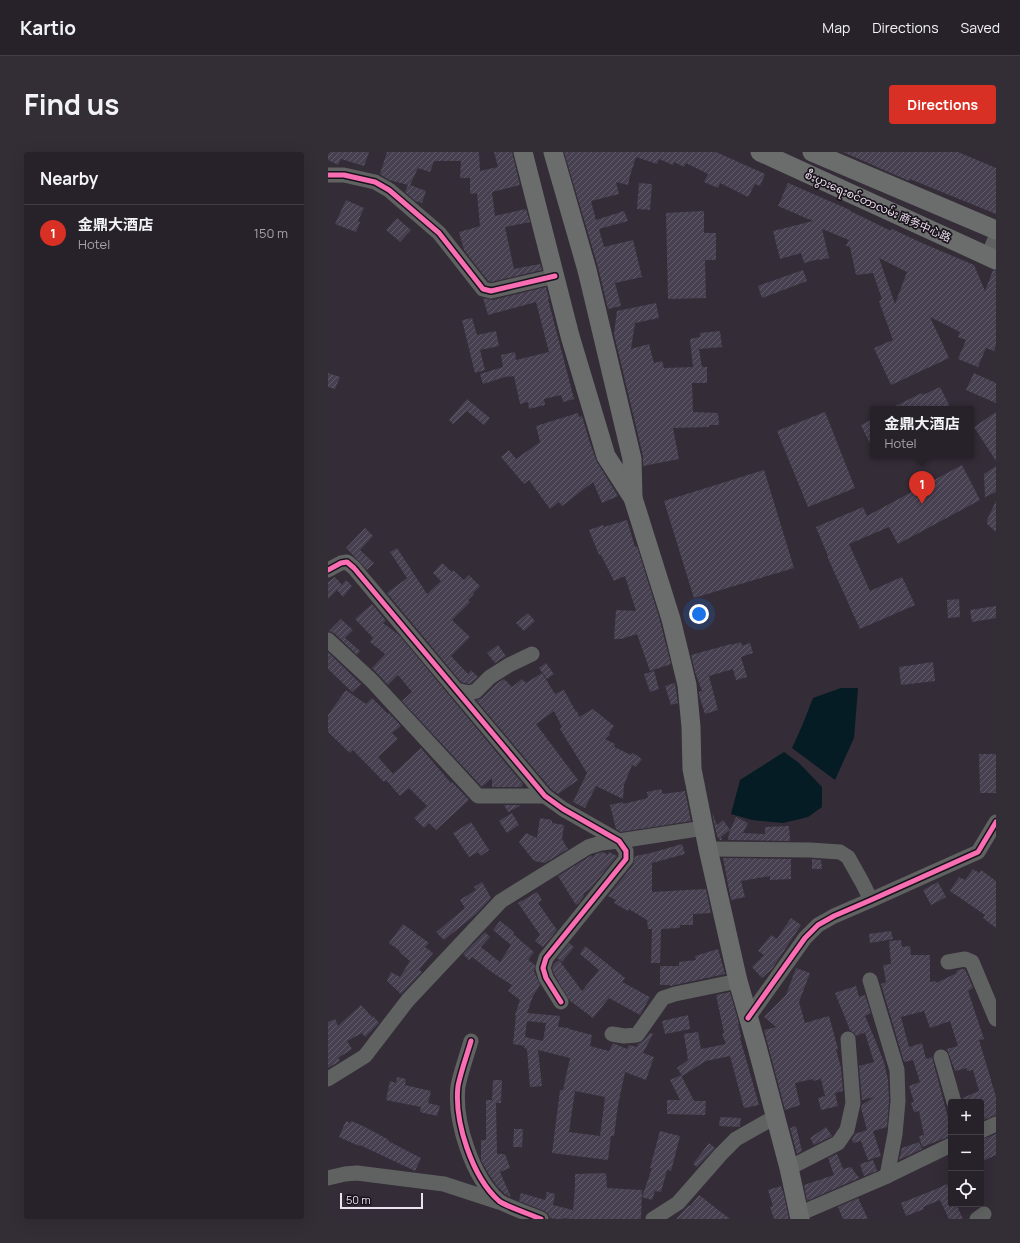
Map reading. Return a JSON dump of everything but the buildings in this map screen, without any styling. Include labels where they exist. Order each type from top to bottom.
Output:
[{"type":"main road","points":[[523,152],[570,336],[606,456],[633,498],[671,619],[687,685],[692,769],[708,849],[738,981],[789,1168],[799,1216]]},
{"type":"main road","points":[[553,152],[587,270],[632,459],[633,498]]},
{"type":"main road","name":"စီးပွားရေးစင်တာလမ်း 商务中心路","points":[[760,152],[992,258]]},
{"type":"main road","points":[[802,171],[812,152]]},
{"type":"main road","name":"စီးပွားရေးစင်တာလမ်း 商务中心路","points":[[812,152],[996,230]]},
{"type":"street","points":[[328,175],[344,175],[375,182],[389,190],[439,233],[483,289],[491,291],[555,276]]},
{"type":"street","points":[[992,258],[996,237]]},
{"type":"street","points":[[328,570],[346,562],[354,568],[545,796],[563,809],[619,841],[626,851],[626,859],[546,958],[543,968],[546,978],[561,1002]]},
{"type":"street","points":[[328,640],[372,680],[478,796],[545,796]]},
{"type":"street","points":[[456,690],[469,693],[476,691],[490,677],[509,664],[532,654]]},
{"type":"street","points":[[748,1018],[805,938],[818,925],[834,916],[978,852],[996,822]]},
{"type":"street","points":[[329,1076],[365,1056],[408,1000],[501,901],[588,847],[601,842],[619,841],[704,828]]},
{"type":"street","points":[[708,849],[810,850],[840,852],[848,857],[871,900]]},
{"type":"street","points":[[948,962],[965,959],[972,962],[996,1019]]},
{"type":"street","points":[[870,980],[896,1070],[898,1101],[895,1134],[887,1176]]},
{"type":"street","points":[[612,1034],[624,1036],[637,1035],[663,998],[675,994],[738,981]]},
{"type":"street","points":[[789,1168],[838,1143],[847,1130],[853,1103],[848,1039]]},
{"type":"street","points":[[471,1041],[458,1085],[457,1109],[464,1141],[482,1182],[500,1202]]},
{"type":"street","points":[[941,1057],[953,1099]]},
{"type":"street","points":[[653,1219],[678,1203],[736,1139],[775,1117]]},
{"type":"street","points":[[984,1130],[996,1124]]},
{"type":"street","points":[[799,1216],[948,1146]]},
{"type":"street","points":[[328,1178],[345,1174],[357,1174],[444,1184],[500,1202],[541,1219]]},
{"type":"water","points":[[841,688],[858,688],[854,738],[835,780],[792,748],[813,698]]},
{"type":"water","points":[[784,752],[799,763],[822,787],[822,807],[808,817],[783,823],[752,820],[731,814],[740,780]]},
{"type":"cycle path","points":[[328,175],[344,175],[375,182],[389,190],[439,233],[483,289],[491,291],[555,276]]},
{"type":"cycle path","points":[[328,570],[341,563],[347,562],[354,568],[545,796],[563,809],[619,841],[626,851],[626,859],[546,958],[543,968],[546,978],[561,1002]]},
{"type":"cycle path","points":[[748,1018],[805,938],[818,925],[834,916],[978,852],[996,822]]},
{"type":"cycle path","points":[[471,1041],[458,1086],[459,1115],[467,1148],[481,1178],[489,1191],[499,1201],[541,1219]]},
{"type":"place","name":"金鼎大酒店","points":[[922,504]]}]
